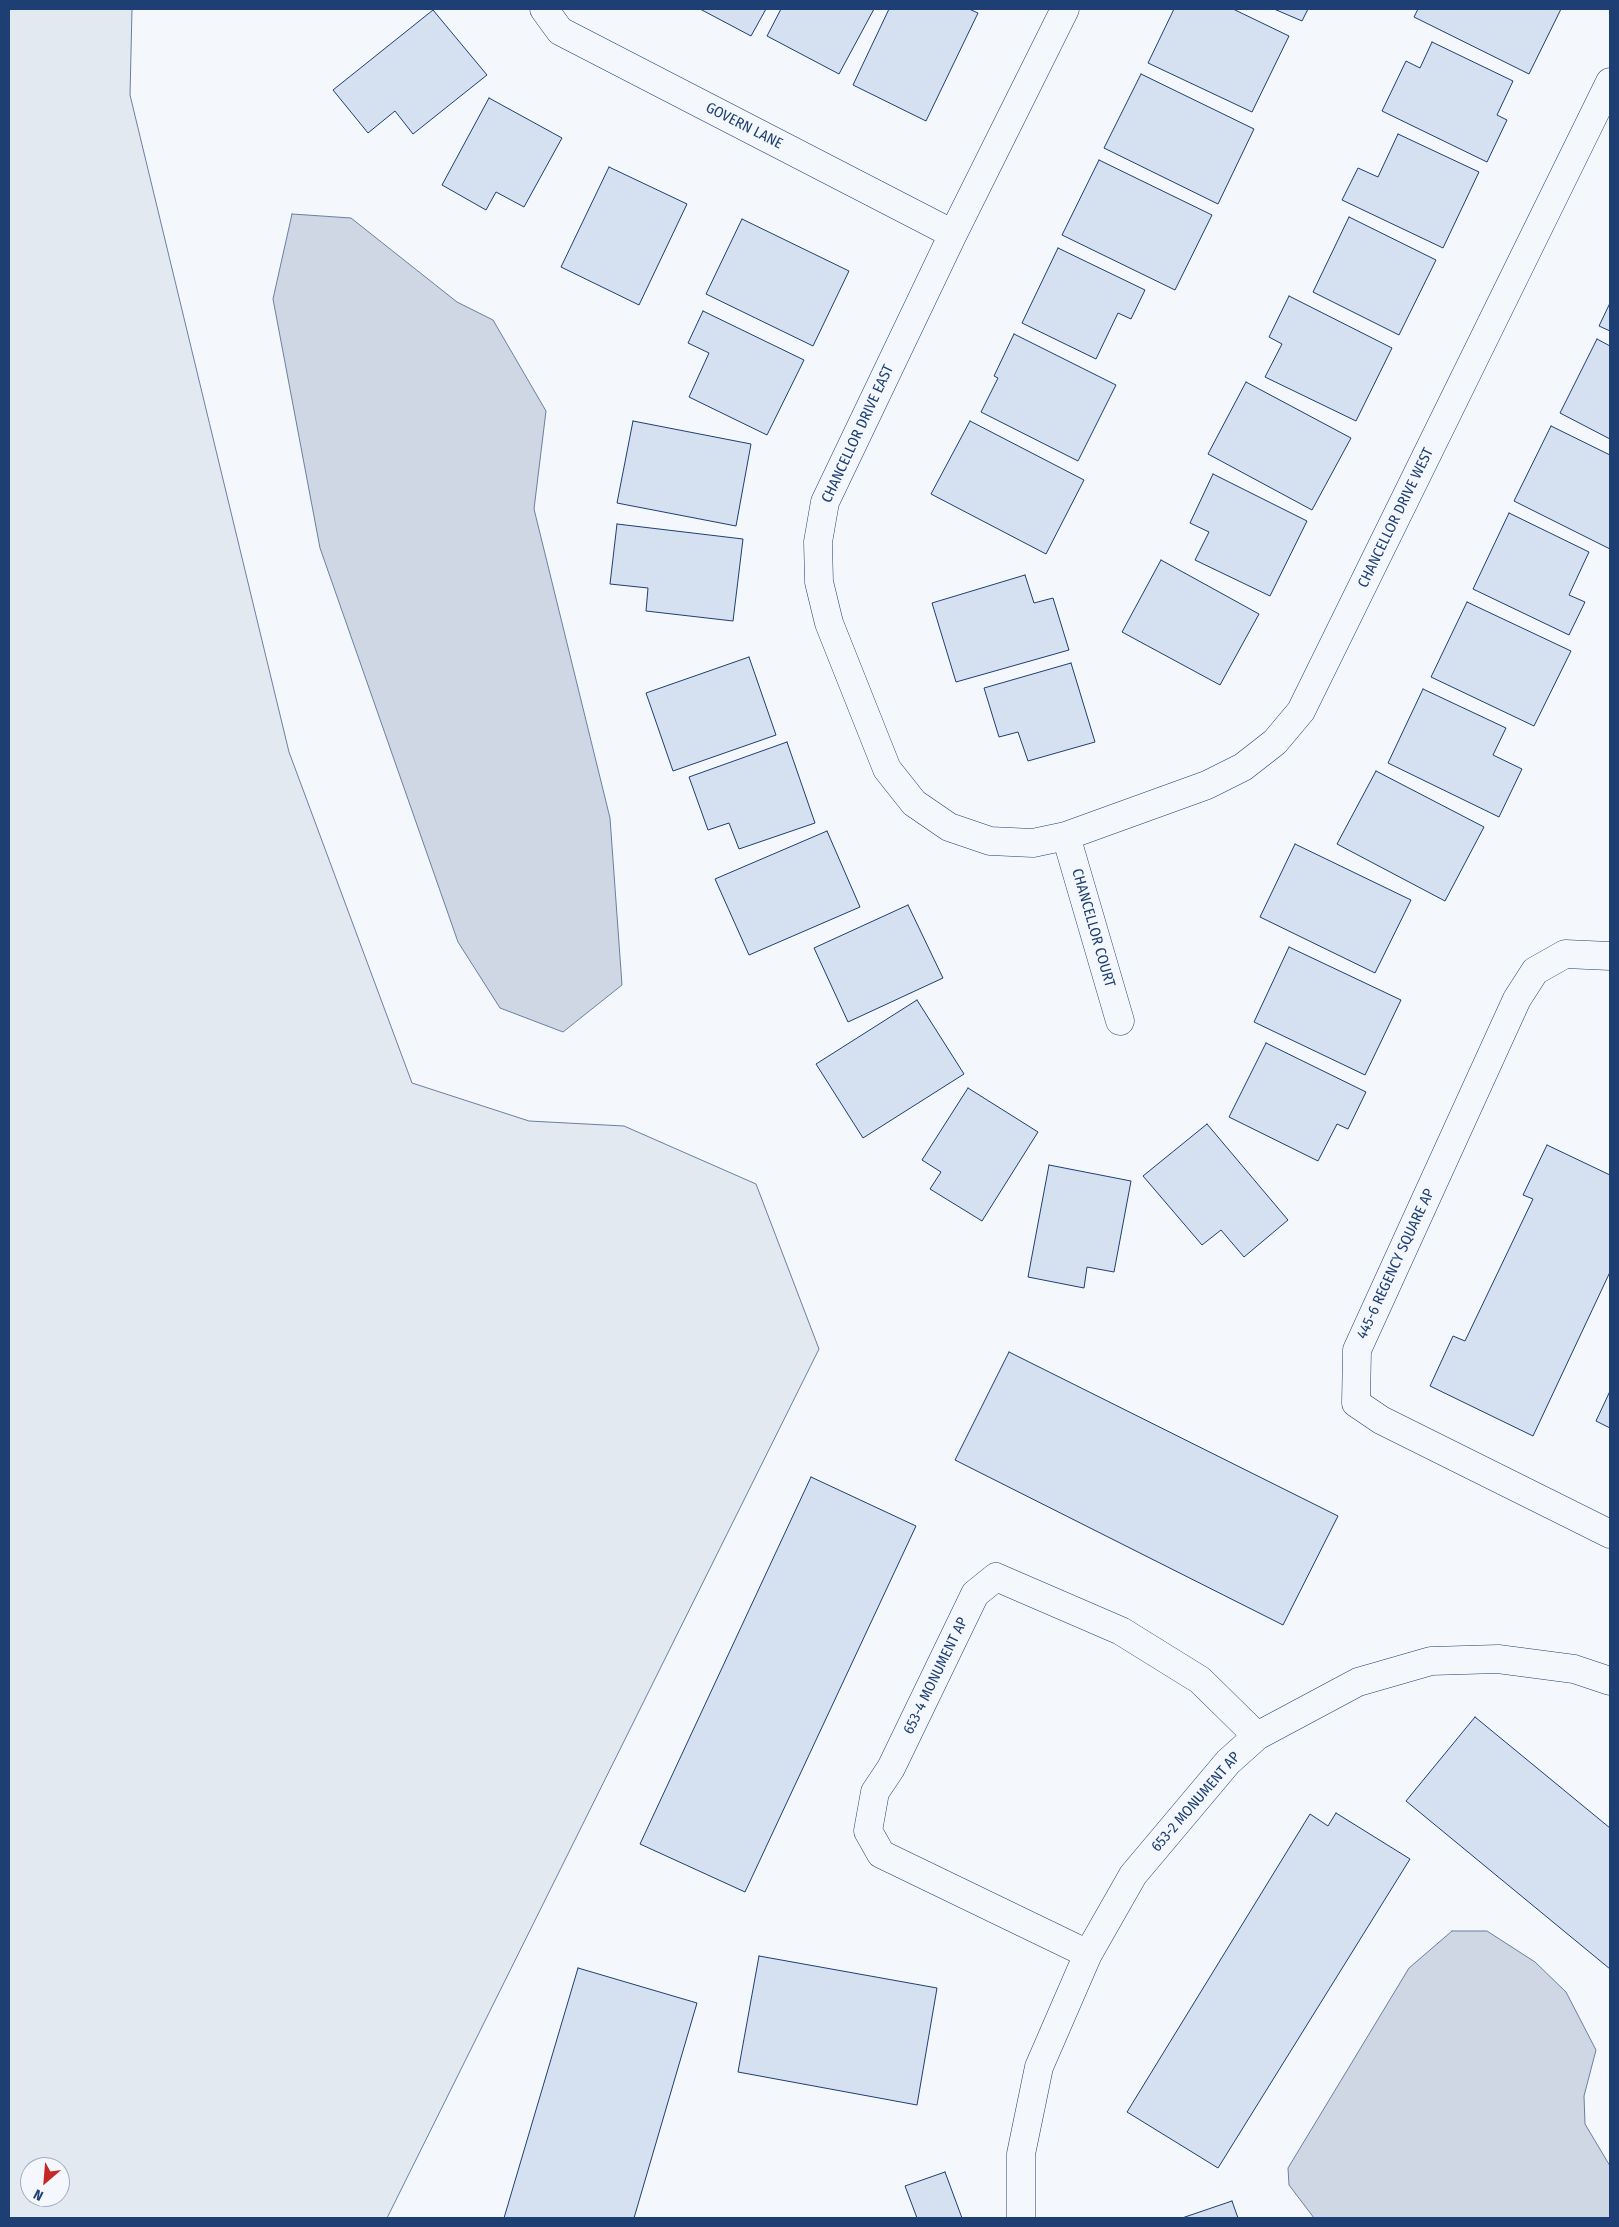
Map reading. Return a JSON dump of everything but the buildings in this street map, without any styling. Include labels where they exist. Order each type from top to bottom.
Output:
[{"type":"street","name":"GOVERN LANE","points":[[544,9],[560,31],[952,234]]},
{"type":"street","name":"CHANCELLOR DRIVE EAST","points":[[1065,9],[952,234],[825,502],[818,542],[819,582],[829,623],[887,770],[914,803],[949,828],[990,841],[1033,843],[1066,836]]},
{"type":"street","name":"CHANCELLOR DRIVE WEST","points":[[1066,836],[1207,785],[1243,767],[1275,742],[1301,711],[1610,82]]},
{"type":"street","name":"CHANCELLOR COURT","points":[[1066,836],[1120,1020]]},
{"type":"street","name":"445-6 REGENCY SQUARE AP","points":[[1610,956],[1565,954],[1535,972],[1517,999],[1357,1350],[1356,1403],[1382,1420],[1610,1534]]},
{"type":"street","name":"653-4 MONUMENT AP","points":[[1088,1954],[881,1854],[868,1831],[875,1792],[891,1768],[975,1594],[996,1577],[1121,1631],[1200,1680],[1257,1736]]},
{"type":"street","name":"653-2 MONUMENT AP","points":[[1021,2218],[1021,2154],[1040,2067],[1088,1954],[1133,1874],[1228,1762],[1257,1736],[1358,1682],[1431,1661],[1498,1659],[1574,1669],[1610,1682]]},
{"type":"shaded area","points":[[9,9],[132,9],[130,95],[289,752],[412,1083],[529,1121],[624,1126],[756,1184],[819,1349],[387,2218],[9,2218]]},
{"type":"shaded area","points":[[292,214],[351,218],[457,302],[493,320],[546,411],[534,509],[610,818],[622,985],[563,1032],[500,1008],[458,942],[320,548],[273,299]]},
{"type":"shaded area","points":[[1452,1931],[1487,1931],[1535,1962],[1566,1992],[1596,2050],[1584,2096],[1585,2124],[1610,2166],[1610,2218],[1314,2218],[1289,2185],[1288,2168],[1409,1968]]}]
